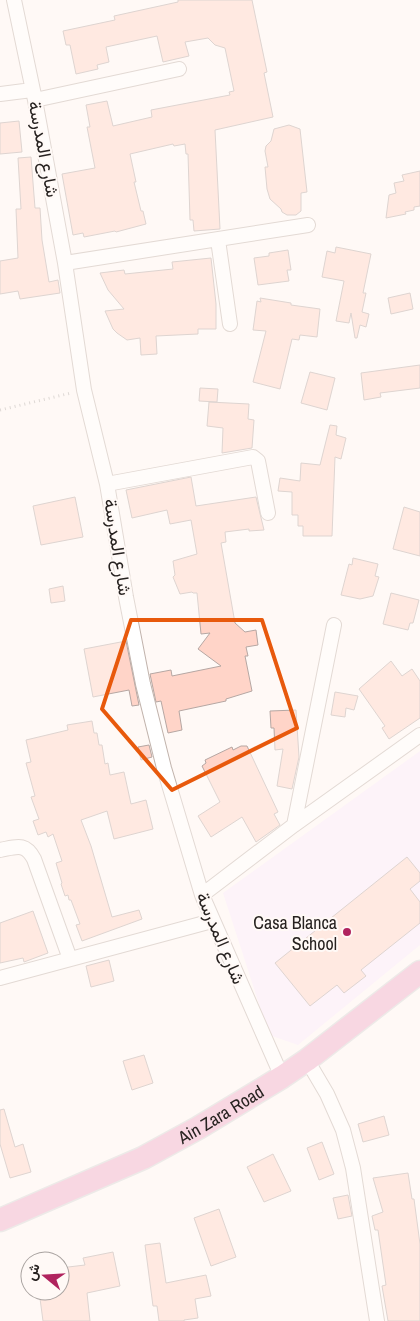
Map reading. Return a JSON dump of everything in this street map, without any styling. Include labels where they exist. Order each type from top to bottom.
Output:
[{"type":"main road","name":"Ain Zara Road","points":[[0,1220],[144,1158],[198,1128],[307,1060],[420,972]]},
{"type":"street","name":"شارع المدرسة","points":[[14,0],[34,95],[64,263],[84,390],[107,484],[143,684],[164,768],[202,895],[282,1077]]},
{"type":"street","points":[[0,94],[34,95],[179,69]]},
{"type":"street","points":[[64,263],[308,225]]},
{"type":"street","points":[[218,240],[230,324]]},
{"type":"street","points":[[107,484],[253,457],[258,461],[268,513]]},
{"type":"street","points":[[294,825],[334,625]]},
{"type":"street","points":[[202,895],[294,825],[420,734]]},
{"type":"street","points":[[0,850],[20,847],[30,851],[70,959]]},
{"type":"street","points":[[0,978],[212,920]]},
{"type":"street","points":[[307,1060],[327,1094],[343,1130],[351,1159],[378,1321]]},
{"type":"path","points":[[0,410],[84,390]]},
{"type":"highlighted area","points":[[131,620],[262,620],[297,728],[172,790],[102,709]]},
{"type":"shaded area","points":[[420,751],[420,945],[298,1045],[269,1035],[223,893]]},
{"type":"building","points":[[178,0],[252,0],[267,72],[264,73],[273,117],[215,130],[220,229],[194,231],[193,220],[190,220],[188,154],[186,154],[185,144],[174,146],[173,144],[130,154],[136,182],[134,182],[146,224],[116,232],[84,237],[83,233],[73,235],[62,174],[95,168],[87,127],[90,127],[86,105],[107,101],[113,126],[152,117],[151,110],[230,95],[229,92],[234,91],[225,48],[215,45],[208,38],[185,42],[189,56],[163,62],[157,36],[106,47],[109,62],[97,65],[98,69],[76,74],[70,45],[66,45],[63,31],[115,20],[114,16],[178,2]]},
{"type":"building","points":[[19,121],[22,152],[0,154],[0,123]]},
{"type":"building","points":[[289,125],[300,129],[307,192],[301,193],[301,211],[296,215],[287,215],[282,212],[270,199],[265,167],[268,167],[266,146],[271,141],[274,129]]},
{"type":"building","points":[[31,157],[35,208],[40,208],[42,240],[49,282],[58,280],[60,293],[20,299],[18,291],[0,294],[0,261],[18,258],[16,209],[21,209],[18,158]]},
{"type":"building","points":[[420,171],[420,206],[405,212],[406,214],[386,218],[389,195],[396,193],[394,183],[404,181],[402,175]]},
{"type":"building","points":[[336,247],[371,254],[363,293],[366,293],[362,312],[369,314],[366,327],[360,325],[357,338],[355,338],[351,313],[349,323],[336,321],[344,281],[322,277],[327,251],[335,253]]},
{"type":"building","points":[[288,250],[291,270],[287,270],[289,281],[258,285],[254,258]]},
{"type":"building","points":[[211,258],[216,304],[216,329],[198,329],[198,334],[156,336],[157,354],[141,355],[140,338],[127,340],[113,329],[105,311],[124,309],[108,290],[100,273],[124,270],[125,274],[173,269],[172,262]]},
{"type":"building","points":[[410,293],[413,309],[391,314],[388,298]]},
{"type":"building","points":[[260,298],[320,309],[317,337],[300,335],[299,340],[292,339],[280,389],[253,382],[266,331],[253,330],[257,301],[261,302]]},
{"type":"building","points":[[420,365],[420,388],[380,393],[381,397],[364,400],[361,373]]},
{"type":"building","points":[[310,372],[335,378],[327,410],[301,403]]},
{"type":"building","points":[[200,388],[218,389],[217,402],[199,401]]},
{"type":"building","points":[[209,402],[249,404],[248,419],[254,420],[252,448],[222,453],[223,428],[207,426]]},
{"type":"building","points":[[330,425],[337,426],[336,435],[346,438],[341,459],[335,457],[332,536],[303,536],[303,526],[298,526],[298,515],[292,515],[292,492],[278,491],[280,478],[300,481],[301,463],[320,465]]},
{"type":"building","points":[[191,477],[196,506],[256,497],[264,530],[249,531],[249,529],[225,532],[226,542],[221,543],[235,623],[245,632],[256,630],[258,645],[246,647],[248,656],[245,656],[252,691],[226,699],[226,701],[179,711],[182,730],[168,733],[161,701],[156,702],[150,674],[171,670],[172,676],[221,666],[198,649],[210,633],[201,634],[197,593],[180,594],[173,577],[175,575],[173,561],[197,554],[191,520],[170,524],[167,510],[132,518],[126,490]]},
{"type":"building","points":[[75,497],[83,537],[41,545],[33,506]]},
{"type":"building","points":[[404,507],[420,512],[420,556],[393,549]]},
{"type":"building","points":[[353,558],[378,564],[375,576],[379,577],[373,596],[360,599],[341,595],[349,564],[352,565]]},
{"type":"building","points":[[63,586],[65,601],[51,603],[49,589]]},
{"type":"building","points":[[391,593],[419,600],[413,623],[410,623],[408,630],[383,624]]},
{"type":"building","points":[[126,641],[139,705],[132,706],[129,690],[93,697],[84,649]]},
{"type":"building","points":[[391,661],[402,676],[412,669],[420,681],[420,718],[389,739],[382,728],[385,726],[359,689]]},
{"type":"building","points":[[335,692],[358,696],[354,710],[346,708],[345,717],[331,715]]},
{"type":"building","points":[[296,710],[299,757],[292,789],[277,786],[283,749],[275,750],[274,728],[271,728],[270,711]]},
{"type":"building","points":[[92,721],[99,745],[102,745],[105,764],[108,763],[110,775],[124,772],[131,804],[146,800],[153,829],[114,839],[107,811],[81,820],[91,846],[112,917],[139,910],[142,919],[82,941],[76,925],[80,924],[71,900],[69,900],[68,895],[65,896],[61,884],[56,863],[62,861],[53,834],[48,837],[46,832],[38,835],[33,821],[39,819],[31,797],[35,796],[26,763],[31,762],[26,740],[68,730],[67,725]]},
{"type":"building","points":[[149,745],[152,757],[141,760],[138,747]]},
{"type":"building","points":[[241,746],[247,746],[278,812],[274,814],[280,825],[256,842],[242,817],[211,837],[198,816],[220,802],[202,766],[206,763],[205,760],[232,747],[233,750]]},
{"type":"building","points":[[407,857],[420,873],[420,881],[410,889],[420,902],[420,923],[361,970],[366,976],[344,993],[337,985],[310,1006],[275,963]]},
{"type":"building","points":[[33,911],[48,953],[24,962],[23,958],[0,963],[0,923]]},
{"type":"building","points":[[109,960],[114,981],[91,987],[86,966]]},
{"type":"building","points":[[144,1055],[153,1083],[132,1090],[123,1061]]},
{"type":"building","points":[[4,1109],[15,1147],[23,1144],[31,1172],[10,1178],[0,1144],[0,1110]]},
{"type":"building","points":[[384,1116],[389,1135],[363,1142],[358,1124]]},
{"type":"building","points":[[322,1142],[334,1174],[319,1180],[307,1148]]},
{"type":"building","points":[[273,1154],[291,1191],[264,1202],[247,1167]]},
{"type":"building","points":[[408,1173],[412,1199],[414,1199],[420,1244],[420,1321],[388,1321],[382,1286],[386,1285],[378,1230],[375,1230],[372,1216],[383,1212],[373,1178]]},
{"type":"building","points":[[348,1195],[352,1216],[338,1219],[333,1198]]},
{"type":"building","points":[[219,1209],[236,1257],[211,1266],[194,1218]]},
{"type":"building","points":[[160,1243],[166,1283],[206,1275],[211,1296],[195,1299],[198,1318],[184,1321],[159,1321],[157,1306],[153,1306],[145,1245]]},
{"type":"building","points":[[113,1252],[120,1286],[87,1293],[90,1321],[43,1321],[40,1301],[70,1301],[70,1267],[85,1265],[83,1258]]},
{"type":"place","name":"Casa Blanca School","points":[[347,932]]}]
